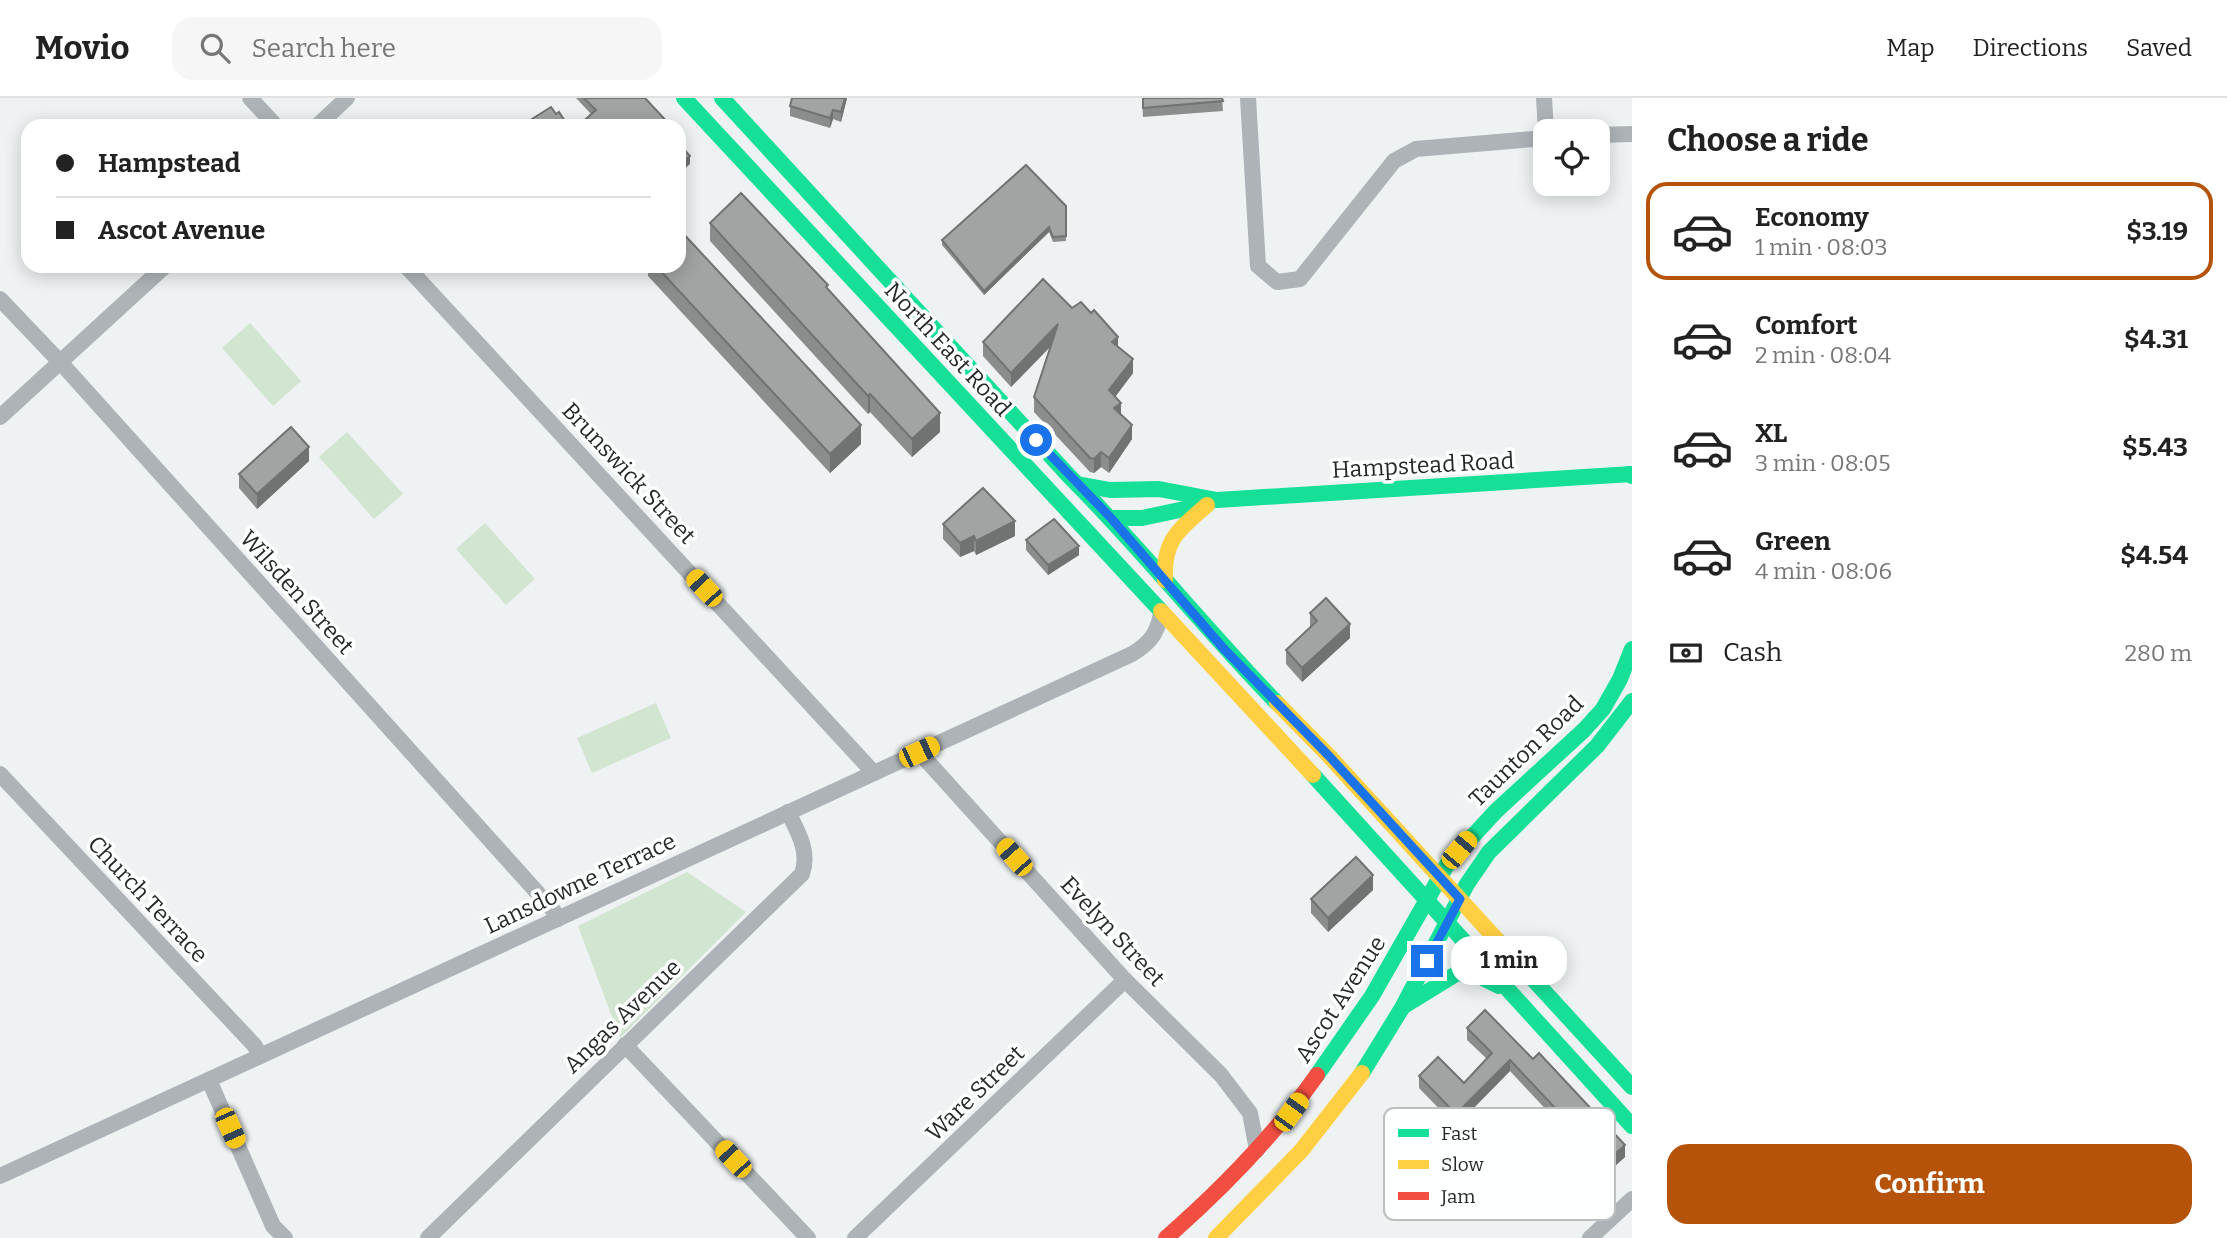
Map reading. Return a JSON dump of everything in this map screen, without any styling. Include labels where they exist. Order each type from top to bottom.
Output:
[{"type":"main road","name":"North East Road","points":[[684,98],[1427,899],[1632,1126]]},
{"type":"main road","name":"North East Road","points":[[722,98],[1111,518],[1224,649],[1329,756],[1632,1087]]},
{"type":"main road","name":"Hampstead Road","points":[[1063,508],[1092,516],[1142,518],[1212,502],[1631,475]]},
{"type":"main road","name":"Hampstead Road","points":[[1077,484],[1110,490],[1159,489],[1212,502]]},
{"type":"main road","points":[[1165,580],[1163,556],[1169,540],[1212,502]]},
{"type":"main road","name":"Taunton Road","points":[[1427,899],[1448,863],[1470,837],[1537,772],[1563,752],[1597,716],[1620,679],[1632,649]]},
{"type":"main road","name":"Taunton Road","points":[[1447,923],[1467,884],[1496,843],[1598,746],[1632,701]]},
{"type":"main road","name":"Ascot Avenue","points":[[1166,1238],[1206,1202],[1291,1112],[1345,1037],[1392,963],[1427,899]]},
{"type":"main road","points":[[1216,1238],[1284,1170],[1359,1078],[1402,1007],[1447,923]]},
{"type":"main road","points":[[1402,1007],[1447,978],[1466,972],[1476,974],[1514,995]]},
{"type":"street","points":[[250,98],[270,119]]},
{"type":"street","points":[[324,119],[347,98]]},
{"type":"street","points":[[1248,98],[1258,266],[1277,282],[1300,279],[1394,161],[1416,149],[1533,139]]},
{"type":"street","points":[[1544,98],[1545,119]]},
{"type":"street","points":[[1610,135],[1632,134]]},
{"type":"street","points":[[0,417],[157,273]]},
{"type":"street","name":"Brunswick Street","points":[[412,273],[874,773]]},
{"type":"street","name":"Wilsden Street","points":[[0,299],[61,363],[553,910],[558,919]]},
{"type":"street","name":"Lansdowne Terrace","points":[[0,1176],[1144,647],[1155,636],[1161,614]]},
{"type":"street","name":"Evelyn Street","points":[[919,752],[1125,980],[1221,1075],[1250,1113],[1257,1150]]},
{"type":"street","name":"Church Terrace","points":[[0,774],[255,1046],[260,1056]]},
{"type":"street","name":"Angas Avenue","points":[[428,1238],[802,874],[806,862],[804,848],[788,812]]},
{"type":"street","name":"Ware Street","points":[[855,1238],[1125,980]]},
{"type":"street","points":[[625,1045],[808,1238]]},
{"type":"street","points":[[209,1080],[273,1226],[285,1238]]},
{"type":"street","points":[[1615,1215],[1632,1199]]},
{"type":"street","points":[[1590,1238],[1609,1220]]},
{"type":"green space","points":[[250,323],[301,381],[273,406],[222,348]]},
{"type":"green space","points":[[347,432],[403,494],[374,519],[319,457]]},
{"type":"green space","points":[[485,523],[535,579],[506,605],[456,549]]},
{"type":"green space","points":[[656,703],[671,738],[592,773],[577,738]]},
{"type":"green space","points":[[687,872],[746,912],[620,1038],[578,926]]},
{"type":"building","points":[[584,98],[645,98],[664,119],[586,119],[596,110]]},
{"type":"building","points":[[792,98],[845,98],[841,112],[833,110],[830,118],[790,106]]},
{"type":"building","points":[[1143,98],[1222,98],[1223,101],[1143,108]]},
{"type":"building","points":[[551,107],[564,119],[532,119]]},
{"type":"building","points":[[1026,165],[1066,206],[1066,236],[1053,237],[1049,227],[984,291],[942,240]]},
{"type":"building","points":[[741,193],[828,285],[826,287],[940,413],[912,439],[870,394],[868,396],[710,223]]},
{"type":"building","points":[[686,237],[861,425],[830,454],[662,273],[686,273]]},
{"type":"building","points":[[1043,279],[1072,308],[1081,302],[1091,313],[1094,310],[1118,337],[1112,342],[1133,359],[1109,390],[1121,403],[1114,408],[1132,425],[1109,458],[1101,452],[1094,459],[1090,458],[1034,397],[1058,324],[1011,373],[983,342]]},
{"type":"building","points":[[291,427],[309,447],[257,494],[239,474]]},
{"type":"building","points":[[983,488],[1015,521],[976,541],[974,536],[960,543],[943,524]]},
{"type":"building","points":[[1054,519],[1079,546],[1048,565],[1026,540]]},
{"type":"building","points":[[1326,598],[1350,624],[1302,668],[1286,650],[1317,621],[1310,613]]},
{"type":"building","points":[[1356,857],[1373,875],[1328,918],[1311,899]]},
{"type":"building","points":[[1485,1010],[1533,1059],[1539,1053],[1590,1108],[1555,1108],[1510,1060],[1462,1108],[1450,1108],[1419,1076],[1438,1057],[1464,1083],[1492,1053],[1467,1028]]},
{"type":"building","points":[[1615,1134],[1625,1145],[1615,1154]]},
{"type":"traffic: fast","points":[[684,98],[1161,611]]},
{"type":"traffic: fast","points":[[722,98],[1277,703]]},
{"type":"traffic: fast","points":[[1077,484],[1110,490],[1159,489],[1217,500],[1632,474]]},
{"type":"traffic: fast","points":[[1111,518],[1142,518],[1208,504]]},
{"type":"traffic: fast","points":[[1317,1075],[1372,996],[1448,863],[1496,811],[1603,709],[1620,679],[1632,649]]},
{"type":"traffic: fast","points":[[1362,1073],[1402,1008],[1467,884],[1489,852],[1597,746],[1632,701]]},
{"type":"traffic: fast","points":[[1313,775],[1632,1126]]},
{"type":"traffic: fast","points":[[1497,940],[1632,1087]]},
{"type":"traffic: fast","points":[[1404,1006],[1456,974],[1471,972],[1499,986]]},
{"type":"traffic: slow","points":[[1165,580],[1167,554],[1175,536],[1207,505]]},
{"type":"traffic: slow","points":[[1161,611],[1313,775]]},
{"type":"traffic: slow","points":[[1277,703],[1497,940]]},
{"type":"traffic: slow","points":[[1216,1238],[1301,1151],[1362,1073]]},
{"type":"traffic: jam","points":[[1166,1238],[1246,1161],[1317,1075]]},
{"type":"route","points":[[1036,440],[1111,518],[1224,649],[1329,756],[1460,899],[1427,961]]}]
